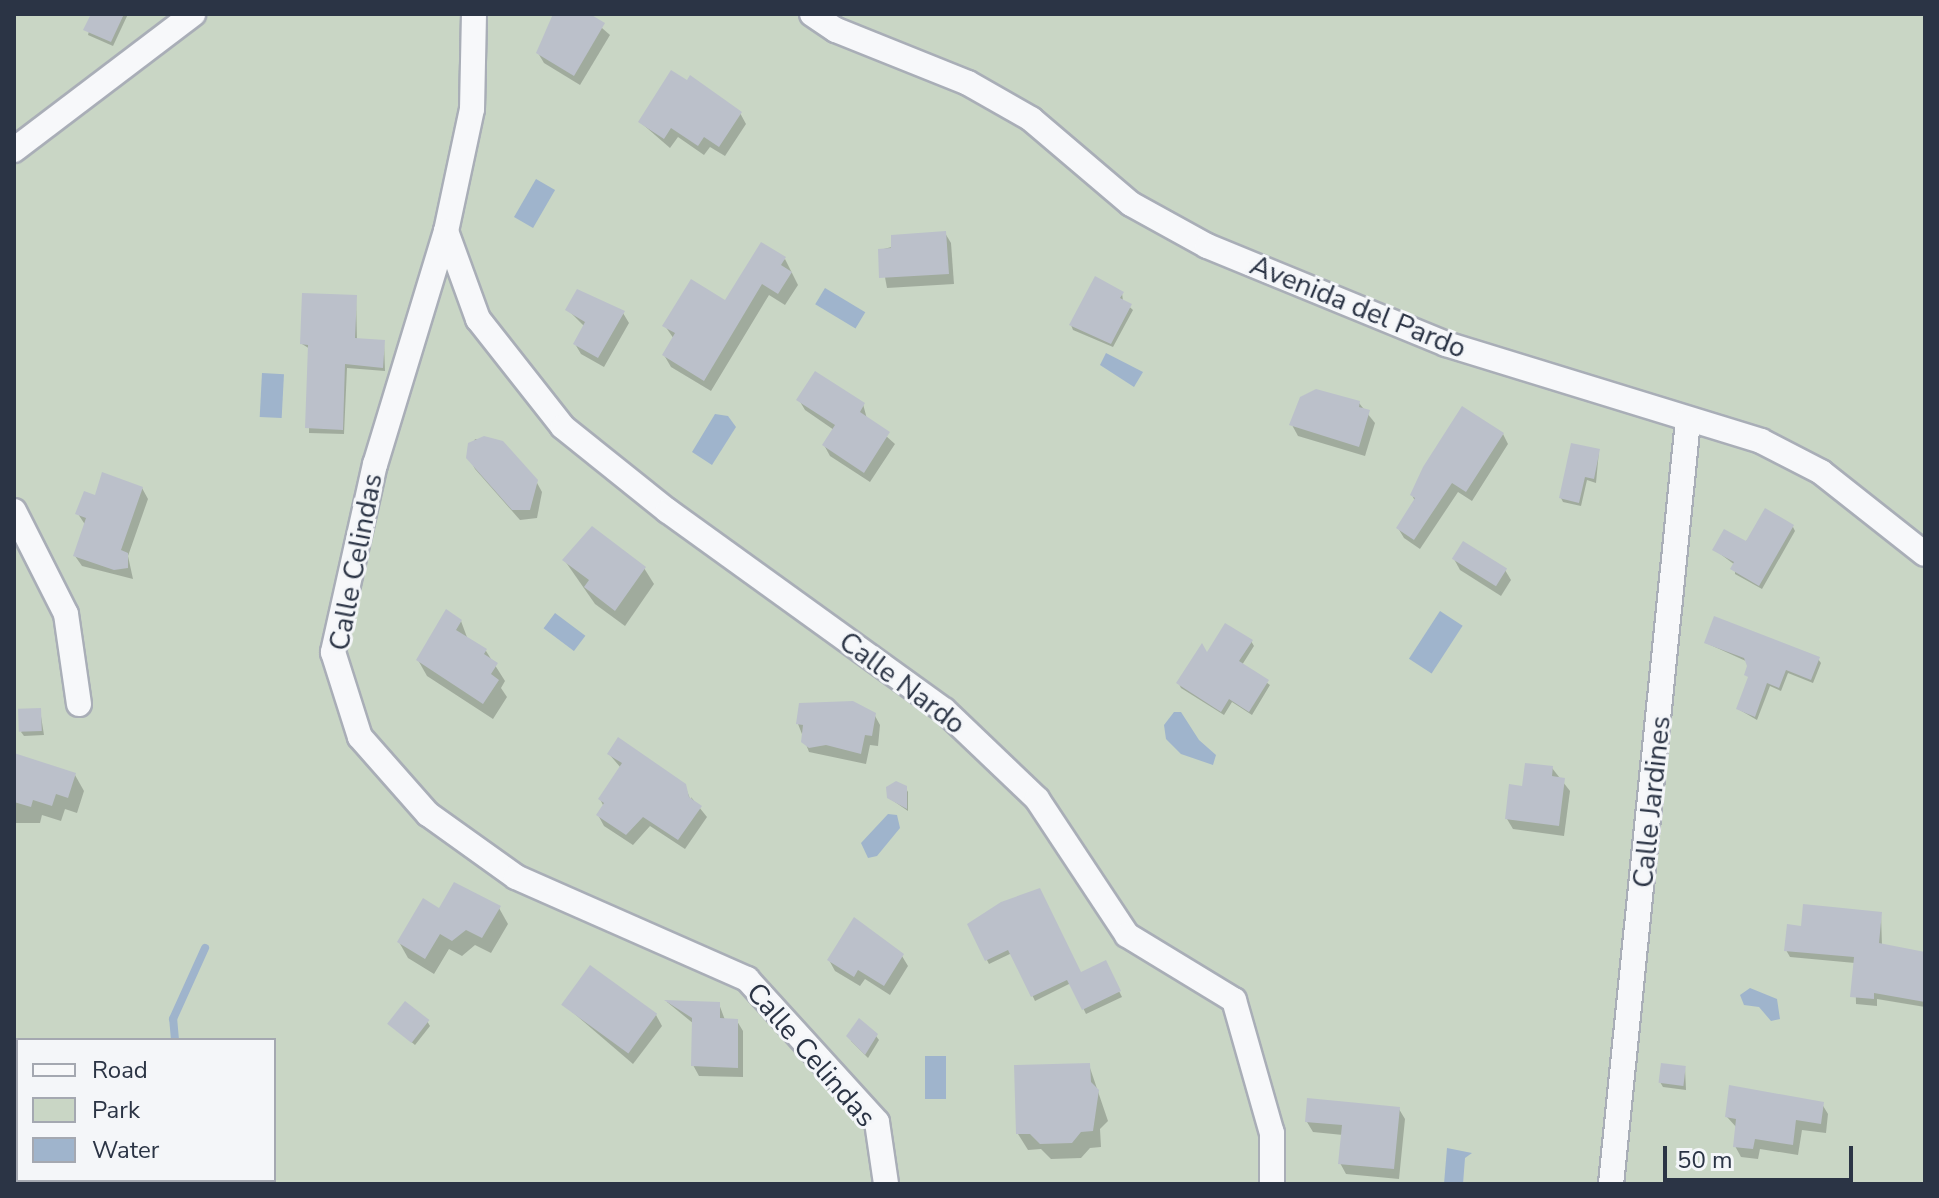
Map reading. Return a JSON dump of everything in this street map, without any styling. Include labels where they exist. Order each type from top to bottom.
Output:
[{"type":"street","points":[[14,150],[193,14]]},
{"type":"street","name":"Calle Celindas","points":[[474,14],[472,109],[446,231],[375,464],[333,652],[360,737],[428,814],[516,877],[747,979],[877,1122],[886,1184]]},
{"type":"street","name":"Avenida del Pardo","points":[[812,14],[836,30],[968,83],[1031,119],[1131,204],[1207,246],[1446,344],[1761,441],[1821,472],[1925,554]]},
{"type":"street","name":"Calle Nardo","points":[[446,231],[478,319],[563,427],[668,511],[944,710],[1037,799],[1127,935],[1234,1000],[1272,1133],[1272,1184]]},
{"type":"street","name":"Calle Jardines","points":[[1611,1184],[1688,420]]},
{"type":"street","points":[[14,511],[66,614],[79,704]]},
{"type":"green space","points":[[14,14],[1925,14],[1925,1184],[14,1184]]},
{"type":"water","points":[[536,179],[555,190],[533,228],[514,217]]},
{"type":"water","points":[[825,288],[865,312],[856,328],[815,304]]},
{"type":"water","points":[[1106,353],[1143,372],[1134,387],[1100,365]]},
{"type":"water","points":[[262,373],[284,374],[282,418],[260,417]]},
{"type":"water","points":[[715,414],[728,416],[736,427],[712,465],[692,452]]},
{"type":"water","points":[[1440,611],[1463,626],[1432,674],[1409,659]]},
{"type":"water","points":[[555,613],[585,636],[574,651],[544,628]]},
{"type":"water","points":[[1174,712],[1181,712],[1199,740],[1216,755],[1213,765],[1181,754],[1166,739],[1164,725]]},
{"type":"water","points":[[888,814],[897,815],[900,828],[877,856],[868,858],[861,843]]},
{"type":"water","points":[[1750,988],[1777,999],[1780,1019],[1771,1021],[1759,1007],[1744,1005],[1740,995]]},
{"type":"water","points":[[925,1056],[946,1056],[946,1099],[925,1099]]},
{"type":"water","points":[[1447,1148],[1472,1153],[1465,1158],[1463,1184],[1444,1184]]},
{"type":"building","points":[[91,14],[124,14],[111,42],[83,30]]},
{"type":"building","points":[[553,14],[590,14],[605,23],[574,76],[536,53]]},
{"type":"building","points":[[671,70],[687,80],[690,75],[742,112],[719,147],[704,137],[698,146],[671,128],[664,139],[638,122]]},
{"type":"building","points":[[946,231],[949,274],[879,278],[878,249],[891,248],[891,235]]},
{"type":"building","points":[[761,242],[786,257],[781,265],[792,272],[778,294],[762,284],[704,381],[662,355],[675,333],[662,326],[691,279],[725,300]]},
{"type":"building","points":[[1095,276],[1124,292],[1120,298],[1132,304],[1111,344],[1069,325]]},
{"type":"building","points":[[577,289],[625,311],[598,358],[573,344],[585,322],[565,310]]},
{"type":"building","points":[[302,293],[357,295],[355,338],[385,340],[383,368],[345,364],[343,430],[305,428],[308,345],[300,344]]},
{"type":"building","points":[[815,371],[865,403],[860,412],[890,432],[864,473],[822,445],[835,425],[796,400]]},
{"type":"building","points":[[1316,389],[1360,401],[1359,407],[1370,410],[1359,447],[1289,425],[1300,397]]},
{"type":"building","points":[[1462,406],[1504,433],[1466,492],[1452,483],[1414,540],[1396,528],[1415,498],[1410,495],[1423,467]]},
{"type":"building","points":[[484,436],[503,441],[538,480],[530,510],[512,510],[466,458],[468,443]]},
{"type":"building","points":[[1571,443],[1600,449],[1594,479],[1585,477],[1579,503],[1559,498]]},
{"type":"building","points":[[102,472],[143,487],[121,550],[128,553],[128,568],[114,570],[73,556],[86,518],[75,514],[84,491],[95,495]]},
{"type":"building","points":[[1765,508],[1794,525],[1759,586],[1730,569],[1734,562],[1712,550],[1724,529],[1746,541]]},
{"type":"building","points":[[592,526],[646,567],[615,611],[584,587],[589,580],[562,560]]},
{"type":"building","points":[[1463,541],[1507,569],[1496,586],[1452,559]]},
{"type":"building","points":[[446,609],[462,620],[456,630],[487,649],[484,654],[498,663],[491,674],[499,680],[483,704],[416,660]]},
{"type":"building","points":[[1714,616],[1820,657],[1811,680],[1786,670],[1779,688],[1767,683],[1755,717],[1736,709],[1748,677],[1744,675],[1747,666],[1744,658],[1704,643]]},
{"type":"building","points":[[1225,623],[1253,640],[1239,661],[1269,680],[1249,712],[1229,699],[1221,712],[1176,683],[1202,643],[1207,652]]},
{"type":"building","points":[[853,701],[876,713],[872,736],[865,735],[861,754],[826,745],[809,748],[801,742],[803,725],[796,724],[799,703]]},
{"type":"building","points":[[41,708],[42,731],[19,732],[18,709]]},
{"type":"building","points":[[618,737],[686,784],[689,797],[702,806],[678,840],[643,817],[626,835],[596,815],[604,803],[598,799],[622,763],[607,754]]},
{"type":"building","points":[[14,753],[76,773],[68,798],[56,794],[52,806],[33,800],[31,807],[14,802]]},
{"type":"building","points":[[1525,763],[1553,766],[1552,776],[1565,778],[1559,826],[1505,819],[1509,784],[1522,786]]},
{"type":"building","points":[[896,781],[907,786],[907,809],[887,798],[886,787]]},
{"type":"building","points":[[454,882],[501,906],[482,938],[466,930],[452,941],[440,934],[425,959],[397,942],[423,898],[439,908]]},
{"type":"building","points":[[1040,888],[1081,972],[1106,960],[1121,991],[1082,1010],[1067,980],[1031,997],[1008,950],[985,961],[967,924],[1001,902]]},
{"type":"building","points":[[1803,904],[1882,912],[1879,943],[1925,952],[1925,1002],[1874,993],[1874,999],[1850,997],[1854,957],[1784,951],[1787,924],[1801,926]]},
{"type":"building","points":[[854,917],[904,954],[884,986],[858,970],[854,977],[827,960]]},
{"type":"building","points":[[590,965],[657,1014],[628,1053],[561,1005]]},
{"type":"building","points":[[664,1000],[720,1002],[720,1018],[738,1019],[738,1068],[691,1066],[692,1018]]},
{"type":"building","points":[[405,1001],[429,1020],[412,1043],[387,1024]]},
{"type":"building","points":[[859,1018],[878,1034],[865,1055],[846,1036]]},
{"type":"building","points":[[1090,1063],[1091,1082],[1099,1090],[1093,1131],[1081,1132],[1072,1143],[1040,1144],[1030,1134],[1016,1134],[1014,1065]]},
{"type":"building","points":[[1661,1063],[1686,1066],[1683,1086],[1659,1083]]},
{"type":"building","points":[[1729,1085],[1824,1102],[1821,1124],[1796,1120],[1793,1145],[1755,1139],[1753,1149],[1733,1147],[1736,1119],[1725,1117]]},
{"type":"building","points":[[1307,1098],[1400,1107],[1394,1169],[1338,1164],[1342,1125],[1305,1122]]},
{"type":"waterway","points":[[175,1038],[173,1019],[205,948]]}]
